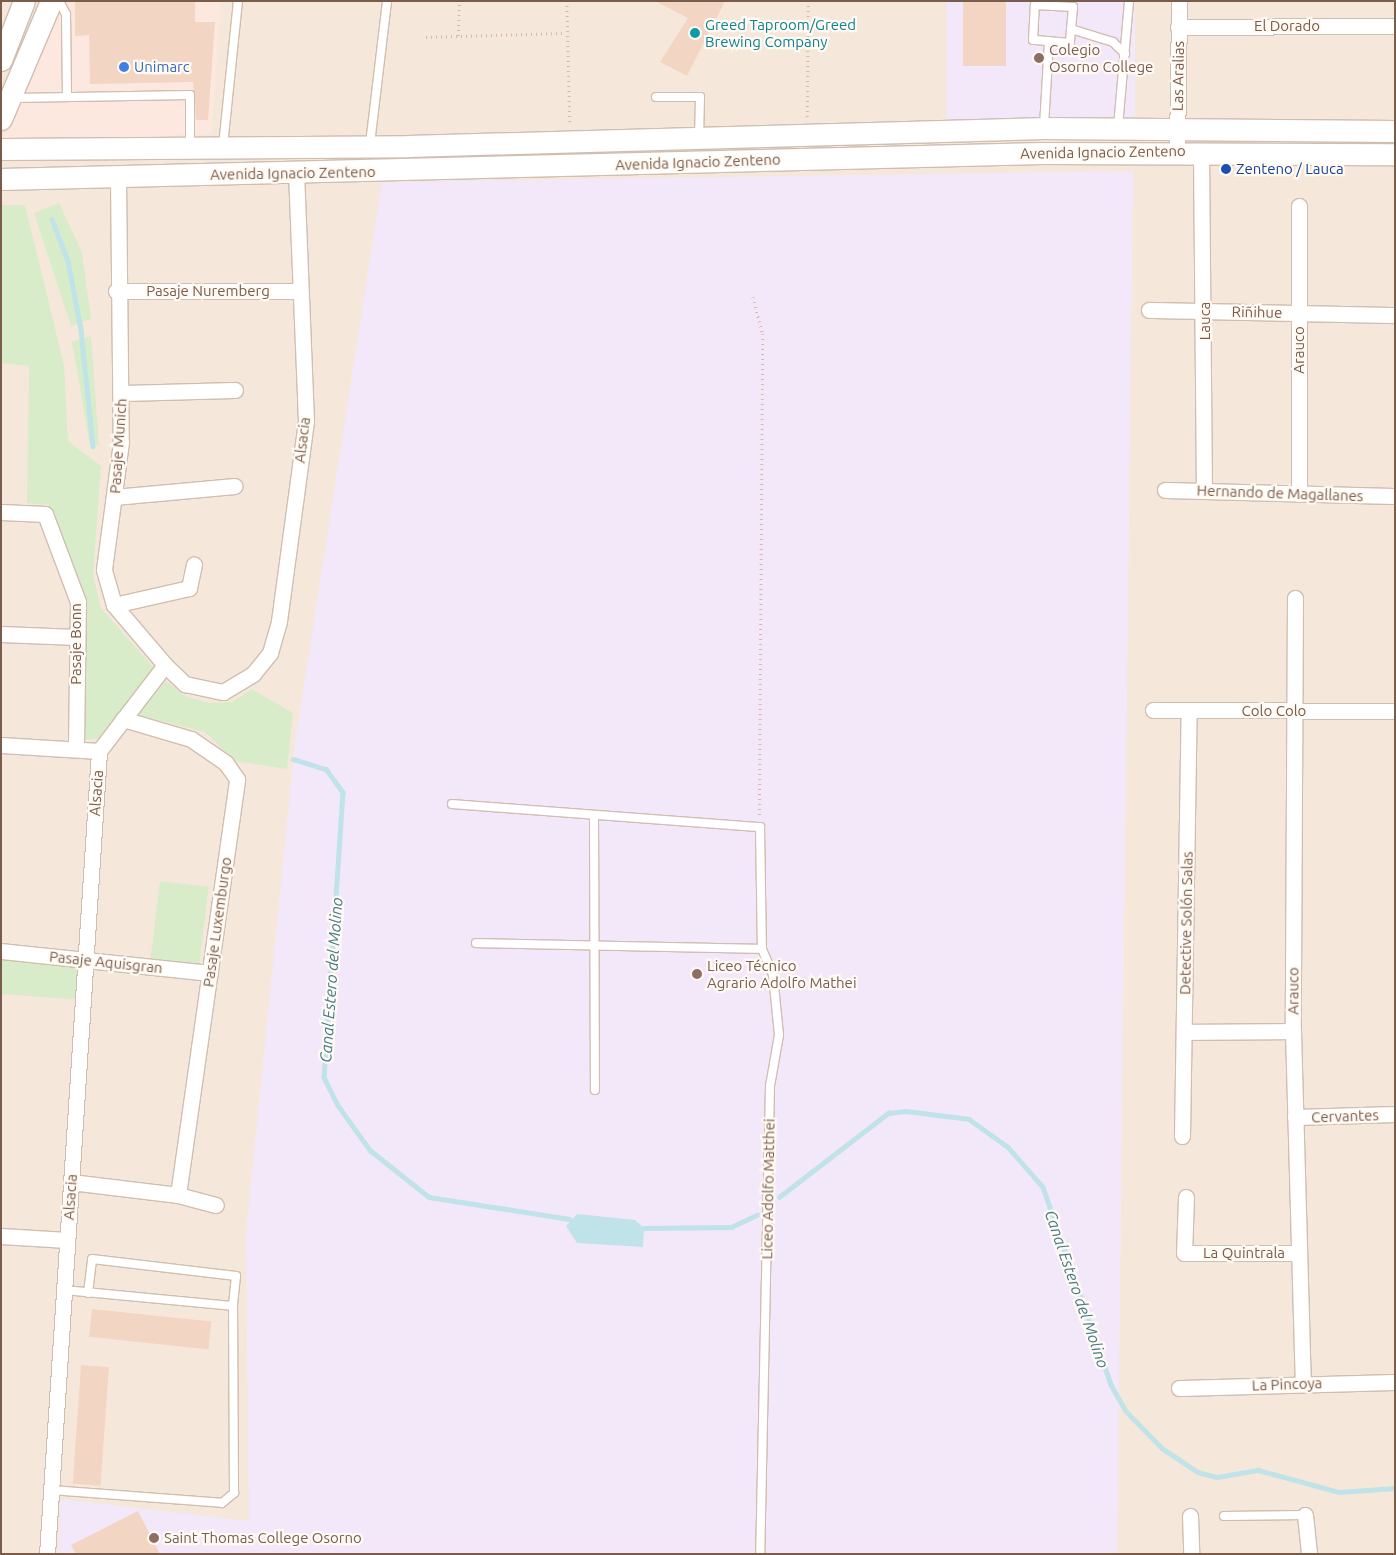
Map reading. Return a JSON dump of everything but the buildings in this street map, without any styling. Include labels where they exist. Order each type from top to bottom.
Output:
[{"type":"main road","points":[[1,60],[24,1]]},
{"type":"main road","points":[[1,119],[51,1]]},
{"type":"main road","points":[[1043,153],[1044,128]]},
{"type":"main road","name":"Avenida Ignacio Zenteno","points":[[1,149],[223,148],[571,142],[1044,128],[1395,131]]},
{"type":"main road","points":[[807,136],[807,158]]},
{"type":"main road","points":[[364,171],[370,146]]},
{"type":"main road","name":"Avenida Ignacio Zenteno","points":[[1,179],[296,173],[807,158],[1201,150],[1395,154]]},
{"type":"street","name":"Las Aralias","points":[[1178,151],[1179,1]]},
{"type":"street","name":"El Dorado","points":[[1178,27],[1395,26]]},
{"type":"street","name":"Lauca","points":[[1201,150],[1205,311],[1204,491]]},
{"type":"street","name":"Alsacia","points":[[46,1554],[99,751],[165,666],[185,684],[223,692],[253,674],[270,653],[279,621],[306,421],[296,173]]},
{"type":"street","name":"Pasaje Munich","points":[[118,176],[116,291],[122,393],[114,497],[104,570],[114,606],[165,666]]},
{"type":"street","name":"Arauco","points":[[1299,206],[1299,494]]},
{"type":"street","name":"Pasaje Nuremberg","points":[[116,291],[300,291]]},
{"type":"street","name":"Riñihue","points":[[1149,310],[1395,315]]},
{"type":"street","points":[[122,393],[235,390]]},
{"type":"street","points":[[114,497],[234,486]]},
{"type":"street","name":"Hernando de Magallanes","points":[[1165,490],[1395,496]]},
{"type":"street","name":"Pasaje Bonn","points":[[1,512],[45,514],[78,602],[76,638],[76,749]]},
{"type":"street","points":[[114,606],[188,588],[194,566]]},
{"type":"street","name":"Arauco","points":[[1295,598],[1293,1031],[1303,1383]]},
{"type":"street","points":[[1,634],[76,638]]},
{"type":"street","name":"Colo Colo","points":[[1153,710],[1395,711]]},
{"type":"street","name":"Detective Solón Salas","points":[[1182,1136],[1189,710]]},
{"type":"street","name":"Pasaje Luxemburgo","points":[[123,719],[191,739],[226,763],[237,780],[178,1195]]},
{"type":"street","points":[[1,745],[99,751]]},
{"type":"street","name":"Pasaje Aquisgran","points":[[1,951],[210,973]]},
{"type":"street","points":[[1184,1032],[1293,1031]]},
{"type":"street","name":"Cervantes","points":[[1295,1118],[1395,1114]]},
{"type":"street","points":[[71,1182],[178,1195],[216,1205]]},
{"type":"street","name":"La Quintrala","points":[[1186,1197],[1184,1253],[1299,1252]]},
{"type":"street","points":[[1,1236],[67,1240]]},
{"type":"street","name":"La Pincoya","points":[[1179,1388],[1303,1383],[1395,1382]]},
{"type":"street","points":[[1305,1515],[1309,1554]]},
{"type":"street","points":[[1190,1516],[1190,1554]]},
{"type":"lane","points":[[59,1],[66,14],[68,97]]},
{"type":"lane","points":[[223,148],[238,1]]},
{"type":"lane","points":[[370,146],[387,1]]},
{"type":"lane","points":[[1118,129],[1129,1]]},
{"type":"lane","points":[[1035,5],[1073,7],[1071,29],[1070,43],[1033,40],[1035,5]]},
{"type":"lane","points":[[1071,29],[1112,42],[1125,54]]},
{"type":"lane","points":[[1044,128],[1049,41]]},
{"type":"lane","points":[[10,98],[190,95],[190,148]]},
{"type":"lane","points":[[656,98],[700,96],[700,139]]},
{"type":"lane","points":[[452,804],[760,827]]},
{"type":"lane","points":[[594,815],[592,945],[594,1090]]},
{"type":"lane","name":"Liceo Adolfo Matthei","points":[[760,827],[762,949],[773,976],[779,1035],[770,1086],[760,1554]]},
{"type":"lane","points":[[476,943],[762,949]]},
{"type":"lane","points":[[51,1490],[222,1504],[229,1500],[234,1493],[233,1306],[236,1276],[92,1259],[88,1293]]},
{"type":"lane","points":[[63,1290],[233,1306]]},
{"type":"lane","points":[[1224,1516],[1305,1515]]},
{"type":"path","points":[[458,36],[459,1]]},
{"type":"path","points":[[566,1],[564,33],[571,142]]},
{"type":"path","points":[[807,136],[808,1]]},
{"type":"path","points":[[426,37],[564,33]]},
{"type":"path","points":[[753,298],[763,334],[760,827]]},
{"type":"shaded area","points":[[1,1],[1395,1],[1395,1554],[1,1554]]},
{"type":"shaded area","name":"Unimarc","points":[[62,1],[221,1],[211,134],[1,142]]},
{"type":"shaded area","name":"Colegio Osorno College","points":[[947,1],[1135,1],[1135,120],[947,120]]},
{"type":"shaded area","name":"Liceo Técnico Agrario Adolfo Mathei","points":[[1133,171],[1117,1554],[58,1554],[61,1499],[249,1521],[246,1233],[295,743],[382,182]]},
{"type":"green space","points":[[59,203],[82,252],[91,319],[71,326],[34,213]]},
{"type":"green space","points":[[1,205],[25,205],[64,365],[68,441],[101,466],[93,575],[101,608],[154,668],[100,739],[85,739],[85,599],[49,505],[27,503],[29,366],[1,363]]},
{"type":"green space","points":[[91,336],[99,445],[90,446],[72,342]]},
{"type":"green space","points":[[166,681],[185,696],[209,703],[232,702],[252,689],[293,713],[287,769],[235,761],[205,732],[136,715]]},
{"type":"green space","points":[[160,881],[209,887],[199,965],[150,959]]},
{"type":"green space","points":[[1,958],[78,963],[75,999],[1,994]]},
{"type":"water","points":[[577,1214],[635,1220],[644,1228],[643,1247],[577,1243],[566,1226]]},
{"type":"waterway","name":"Canal Estero del Molino","points":[[52,219],[68,261],[81,330],[93,446]]},
{"type":"waterway","name":"Canal Estero del Molino","points":[[293,759],[326,769],[343,792],[324,1077],[337,1104],[370,1150],[429,1197],[569,1219]]},
{"type":"waterway","name":"Canal Estero del Molino","points":[[779,1197],[888,1113],[906,1111],[969,1119],[1008,1147],[1043,1187],[1111,1385],[1126,1411],[1163,1449],[1198,1472],[1217,1477],[1258,1470],[1339,1492],[1395,1488]]},
{"type":"waterway","name":"Canal Estero del Molino","points":[[644,1228],[731,1227],[757,1215]]},
{"type":"place","name":"Greed Taproom/Greed Brewing Company","points":[[695,33]]},
{"type":"place","name":"Colegio Osorno College","points":[[1039,58]]},
{"type":"place","name":"Unimarc","points":[[124,67]]},
{"type":"place","name":"Zenteno / Lauca","points":[[1226,169]]},
{"type":"place","name":"Liceo Técnico Agrario Adolfo Mathei","points":[[697,974]]},
{"type":"place","name":"Saint Thomas College Osorno","points":[[154,1538]]}]
